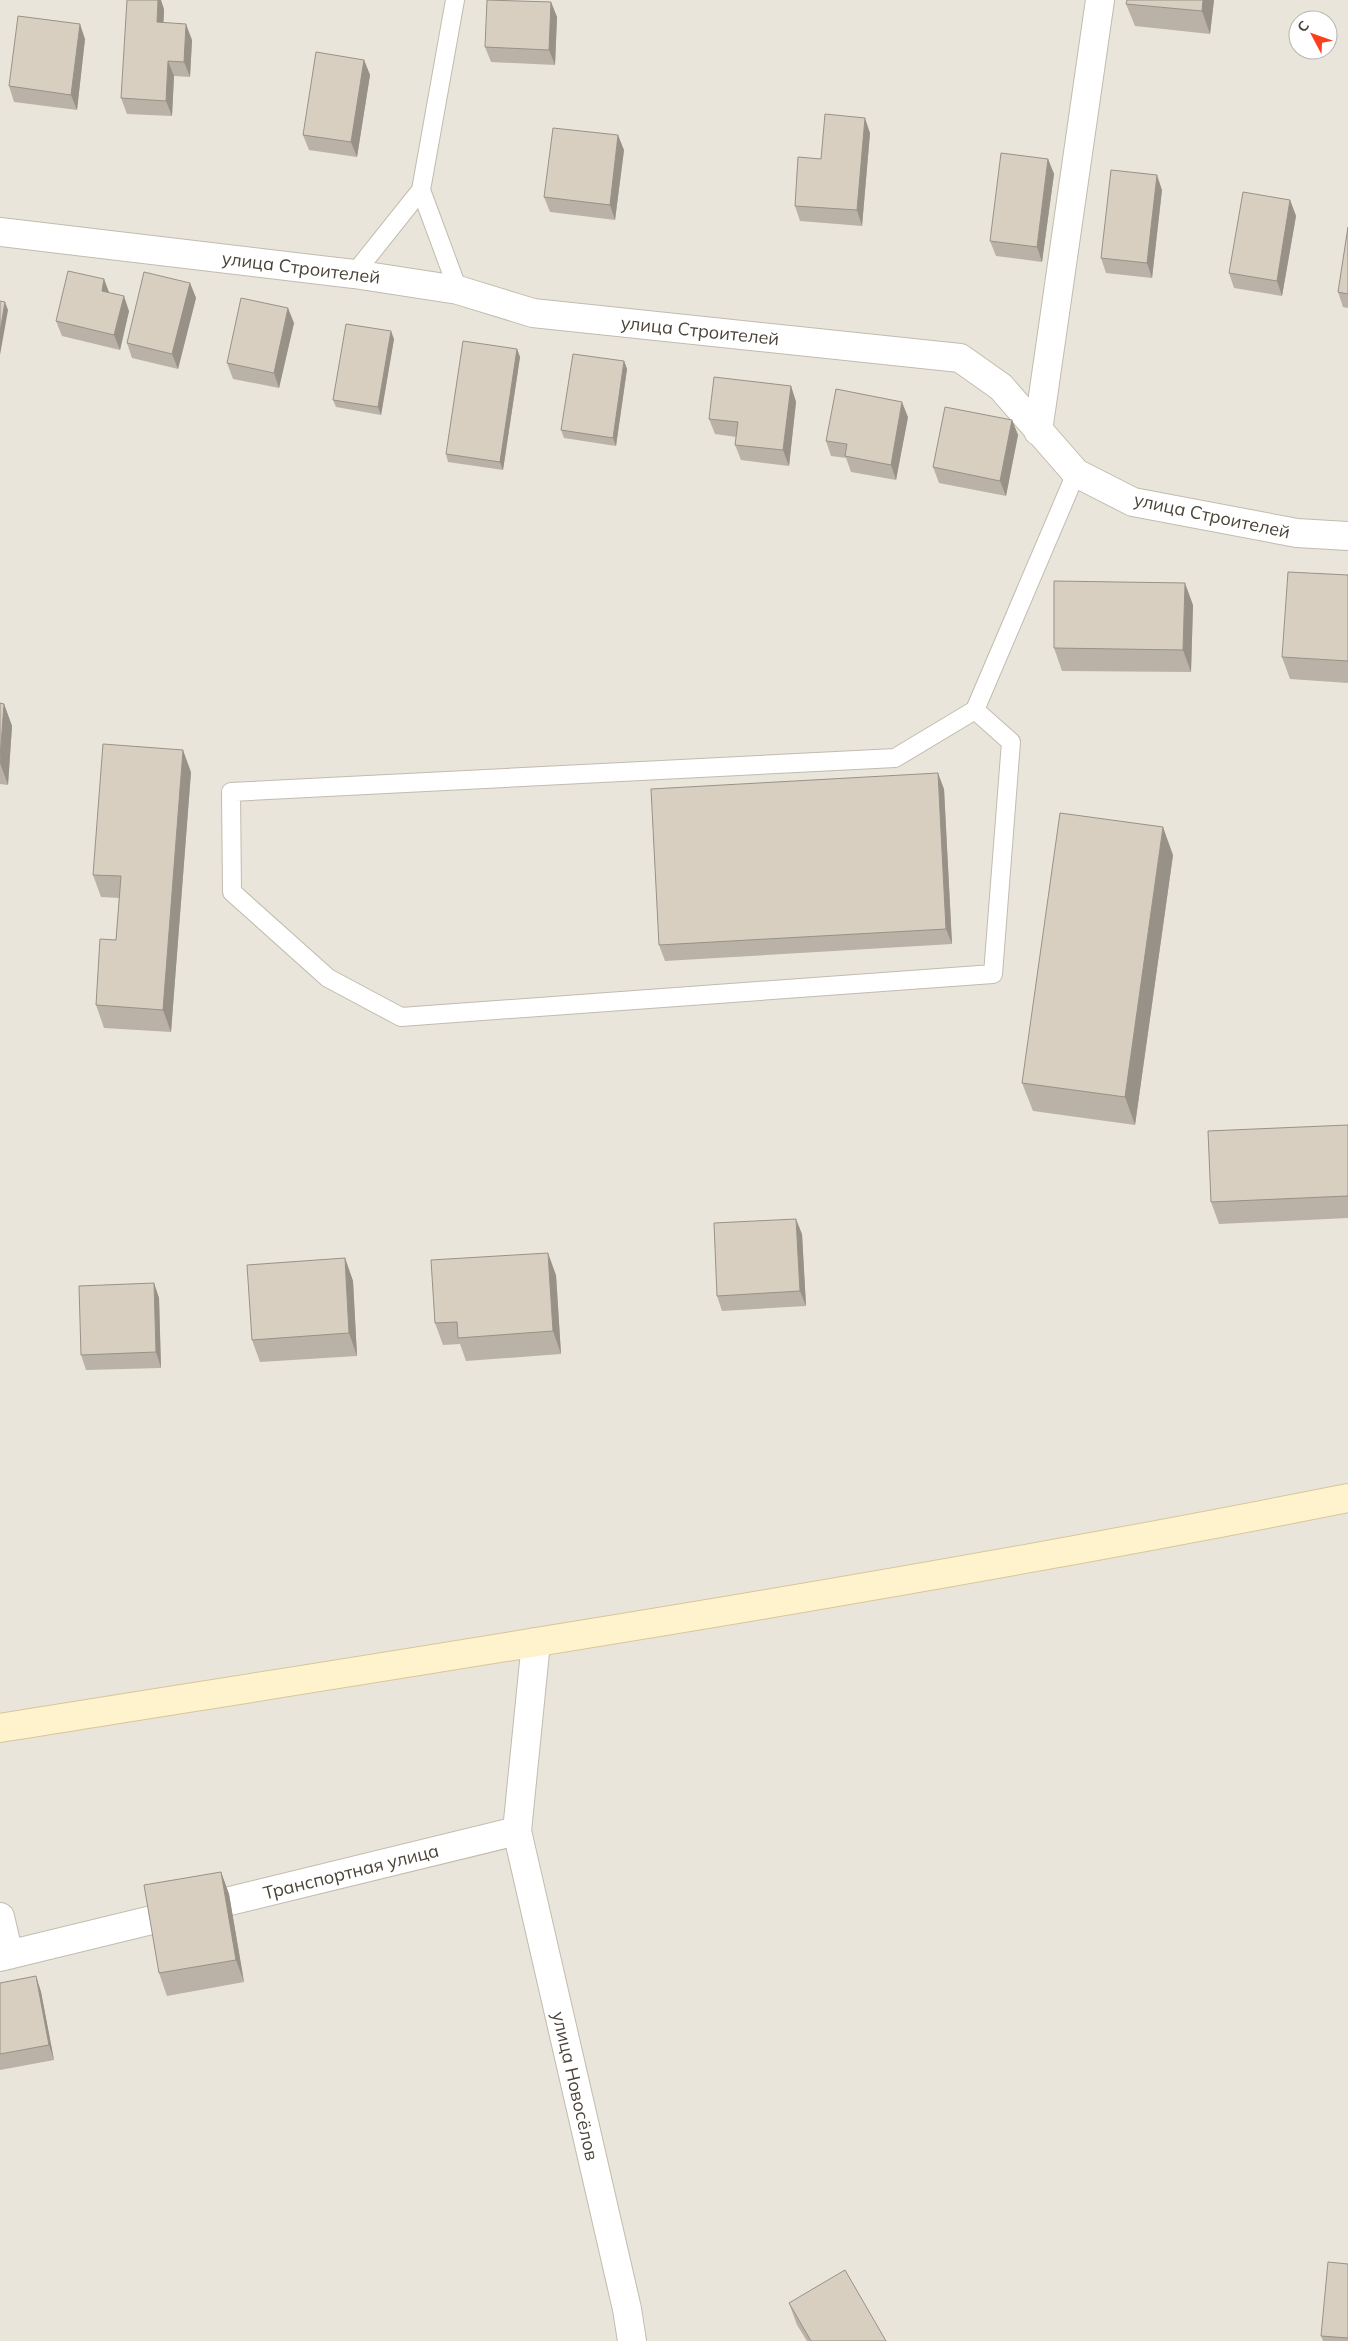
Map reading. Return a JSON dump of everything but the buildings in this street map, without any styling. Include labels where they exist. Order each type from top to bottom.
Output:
[{"type":"street","points":[[1038,431],[1100,0]]},
{"type":"street","name":"улица Строителей","points":[[0,232],[354,274],[458,290],[533,313],[960,358],[1001,387],[1076,473],[1133,502],[1296,533],[1348,536]]},
{"type":"street","points":[[0,1728],[536,1642],[1141,1539],[1348,1498]]},
{"type":"street","points":[[517,1831],[536,1642]]},
{"type":"street","name":"Транспортная улица","points":[[4,1956],[517,1831]]},
{"type":"street","name":"улица Новосёлов","points":[[517,1831],[627,2309],[632,2341]]},
{"type":"street","points":[[0,1916],[4,1956]]},
{"type":"lane","points":[[354,274],[421,190],[455,0]]},
{"type":"lane","points":[[421,190],[458,290]]},
{"type":"lane","points":[[975,710],[1011,742],[993,974],[401,1017],[328,978],[232,892],[231,792],[895,758],[975,710],[1076,473]]},
{"type":"shaded area","points":[[0,0],[1348,0],[1348,2341],[0,2341]]}]
